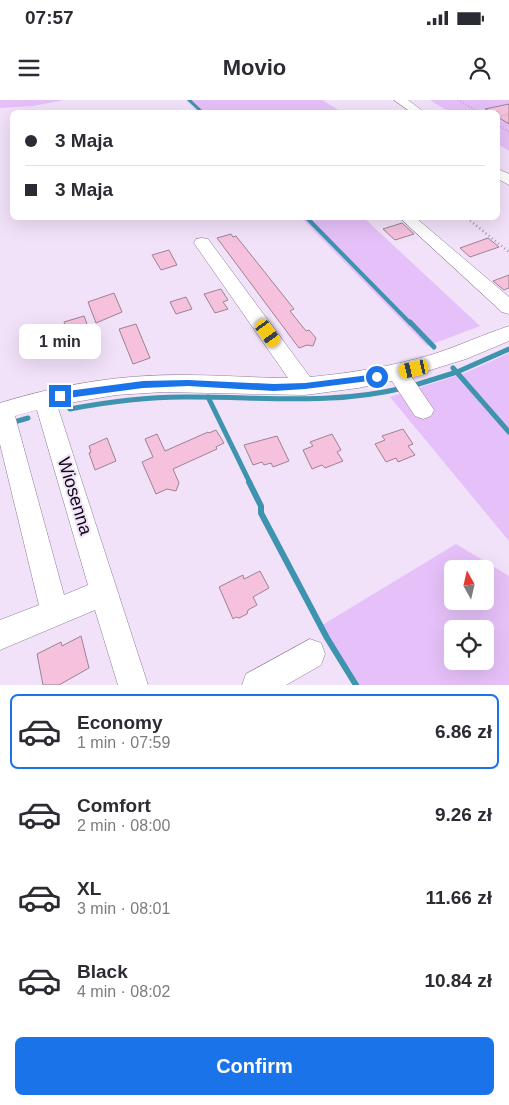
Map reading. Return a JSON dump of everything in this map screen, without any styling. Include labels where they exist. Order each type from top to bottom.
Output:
[{"type":"street","points":[[393,100],[408,110]]},
{"type":"street","points":[[400,100],[415,110]]},
{"type":"street","points":[[409,220],[509,307]]},
{"type":"street","points":[[202,244],[305,386]]},
{"type":"street","points":[[55,612],[4,418],[44,399],[75,392],[159,384],[274,387],[404,383],[444,360],[509,333]]},
{"type":"street","points":[[404,383],[423,410]]},
{"type":"street","name":"Wiosenna","points":[[44,399],[133,685]]},
{"type":"street","points":[[0,635],[105,592]]},
{"type":"street","points":[[258,685],[310,654]]},
{"type":"path","points":[[458,100],[475,110]]},
{"type":"path","points":[[469,220],[509,252]]},
{"type":"shaded area","points":[[0,100],[64,100],[33,106],[0,108]]},
{"type":"shaded area","points":[[186,100],[322,100],[338,110],[196,110]]},
{"type":"shaded area","points":[[430,100],[509,100],[509,151],[500,145],[500,110],[446,110]]},
{"type":"shaded area","points":[[303,220],[366,220],[480,326],[427,346]]},
{"type":"shaded area","points":[[509,353],[509,541],[390,397],[465,373]]},
{"type":"shaded area","points":[[456,544],[482,560],[444,560],[444,610],[494,610],[494,567],[509,576],[509,685],[353,685],[319,627]]},
{"type":"building","points":[[509,104],[509,124],[500,118],[500,110],[485,109]]},
{"type":"building","points":[[402,223],[414,234],[395,240],[383,229]]},
{"type":"building","points":[[231,234],[233,237],[236,236],[294,309],[290,311],[306,331],[309,330],[316,338],[313,346],[307,345],[299,348],[217,238]]},
{"type":"building","points":[[488,238],[499,247],[470,257],[460,248]]},
{"type":"building","points":[[169,250],[177,265],[161,270],[152,255]]},
{"type":"building","points":[[509,275],[509,288],[504,290],[493,281]]},
{"type":"building","points":[[221,289],[228,300],[223,302],[228,309],[215,313],[204,294]]},
{"type":"building","points":[[114,293],[122,312],[96,323],[88,302]]},
{"type":"building","points":[[186,297],[192,309],[176,314],[170,302]]},
{"type":"building","points":[[84,316],[97,351],[76,358],[64,322]]},
{"type":"building","points":[[136,324],[150,358],[133,364],[119,329]]},
{"type":"building","points":[[403,429],[413,444],[408,446],[415,455],[398,462],[396,458],[386,462],[375,444],[385,440],[382,436]]},
{"type":"building","points":[[216,430],[224,443],[216,447],[217,449],[173,469],[179,483],[176,491],[167,489],[156,494],[142,462],[153,457],[145,439],[157,434],[165,451]]},
{"type":"building","points":[[332,434],[341,450],[337,452],[343,461],[325,468],[322,465],[312,469],[303,450],[313,446],[310,442]]},
{"type":"building","points":[[277,436],[289,461],[273,467],[271,463],[264,465],[262,462],[253,465],[244,445]]},
{"type":"building","points":[[107,438],[116,461],[95,470],[89,453],[91,452],[89,446]]},
{"type":"building","points":[[260,571],[269,588],[253,597],[257,605],[248,610],[247,614],[233,619],[219,587],[243,575],[244,579]]},
{"type":"building","points":[[81,636],[89,668],[59,685],[43,685],[37,654],[61,642],[62,646]]},
{"type":"waterway","points":[[189,100],[200,110]]},
{"type":"waterway","points":[[309,220],[411,324]]},
{"type":"waterway","points":[[410,322],[434,347]]},
{"type":"waterway","points":[[457,372],[509,349]]},
{"type":"waterway","points":[[453,368],[457,372]]},
{"type":"waterway","points":[[412,386],[457,372]]},
{"type":"waterway","points":[[457,372],[509,432]]},
{"type":"waterway","points":[[208,397],[294,399],[348,397],[376,394],[403,388]]},
{"type":"waterway","points":[[70,409],[112,402],[155,398],[208,397]]},
{"type":"waterway","points":[[208,397],[250,483]]},
{"type":"waterway","points":[[0,426],[28,418]]},
{"type":"waterway","points":[[249,482],[261,506],[261,513],[327,638],[356,685]]},
{"type":"route","points":[[60,396],[75,392],[159,384],[188,383],[274,387],[305,386],[377,377]]}]
